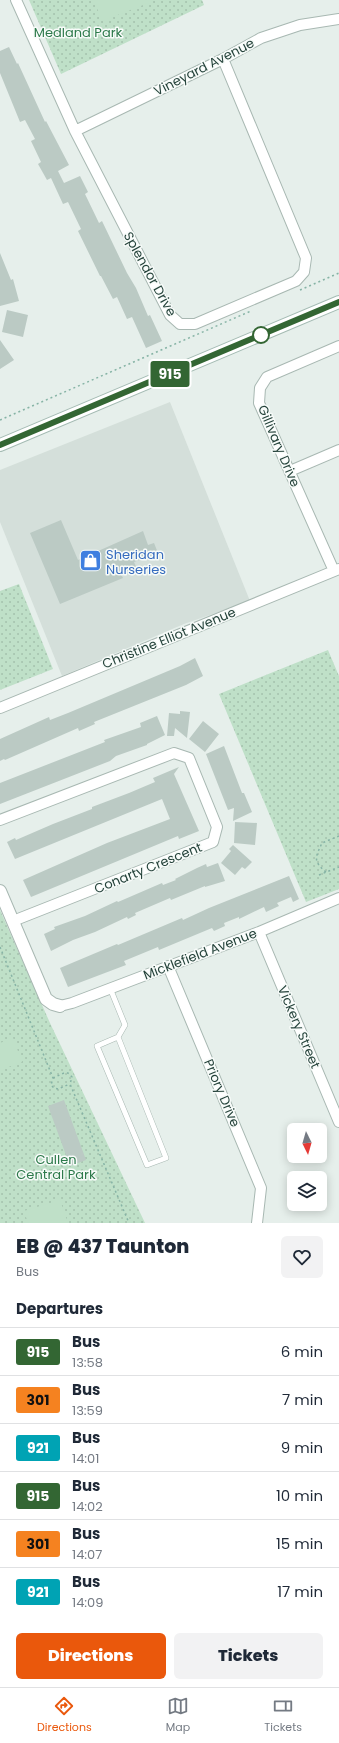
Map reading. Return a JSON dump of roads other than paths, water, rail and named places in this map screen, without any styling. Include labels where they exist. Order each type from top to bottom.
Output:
[{"type":"main road","points":[[0,445],[339,302]]},
{"type":"main road","points":[[0,891],[46,999],[53,1004],[60,1006]]},
{"type":"street","name":"Splendor Drive","points":[[16,0],[75,131],[170,315],[180,324],[195,324],[296,281],[304,272],[306,258],[223,59]]},
{"type":"street","name":"Vineyard Avenue","points":[[75,131],[268,36],[300,25],[339,19]]},
{"type":"street","name":"Gillivary Drive","points":[[337,570],[259,403],[260,388],[267,377],[339,346]]},
{"type":"street","points":[[290,471],[339,450]]},
{"type":"street","name":"Christine Elliot Avenue","points":[[0,708],[337,570]]},
{"type":"street","name":"Conarty Crescent","points":[[0,820],[174,753],[189,758],[217,827],[213,842],[13,921]]},
{"type":"street","name":"Micklefield Avenue","points":[[60,1006],[72,1003],[259,932],[339,898]]},
{"type":"street","name":"Vickery Street","points":[[259,932],[339,1122]]},
{"type":"street","name":"Priory Drive","points":[[168,966],[261,1188],[257,1223]]},
{"type":"lane","points":[[110,988],[125,1025],[118,1037],[97,1046],[148,1165],[166,1158],[118,1037]]},
{"type":"place","name":"Sheridan Nurseries","points":[[90,561]]},
{"type":"park label","name":"Medland Park","points":[[78,32]]},
{"type":"park label","name":"Cullen Central Park","points":[[56,1166]]}]
